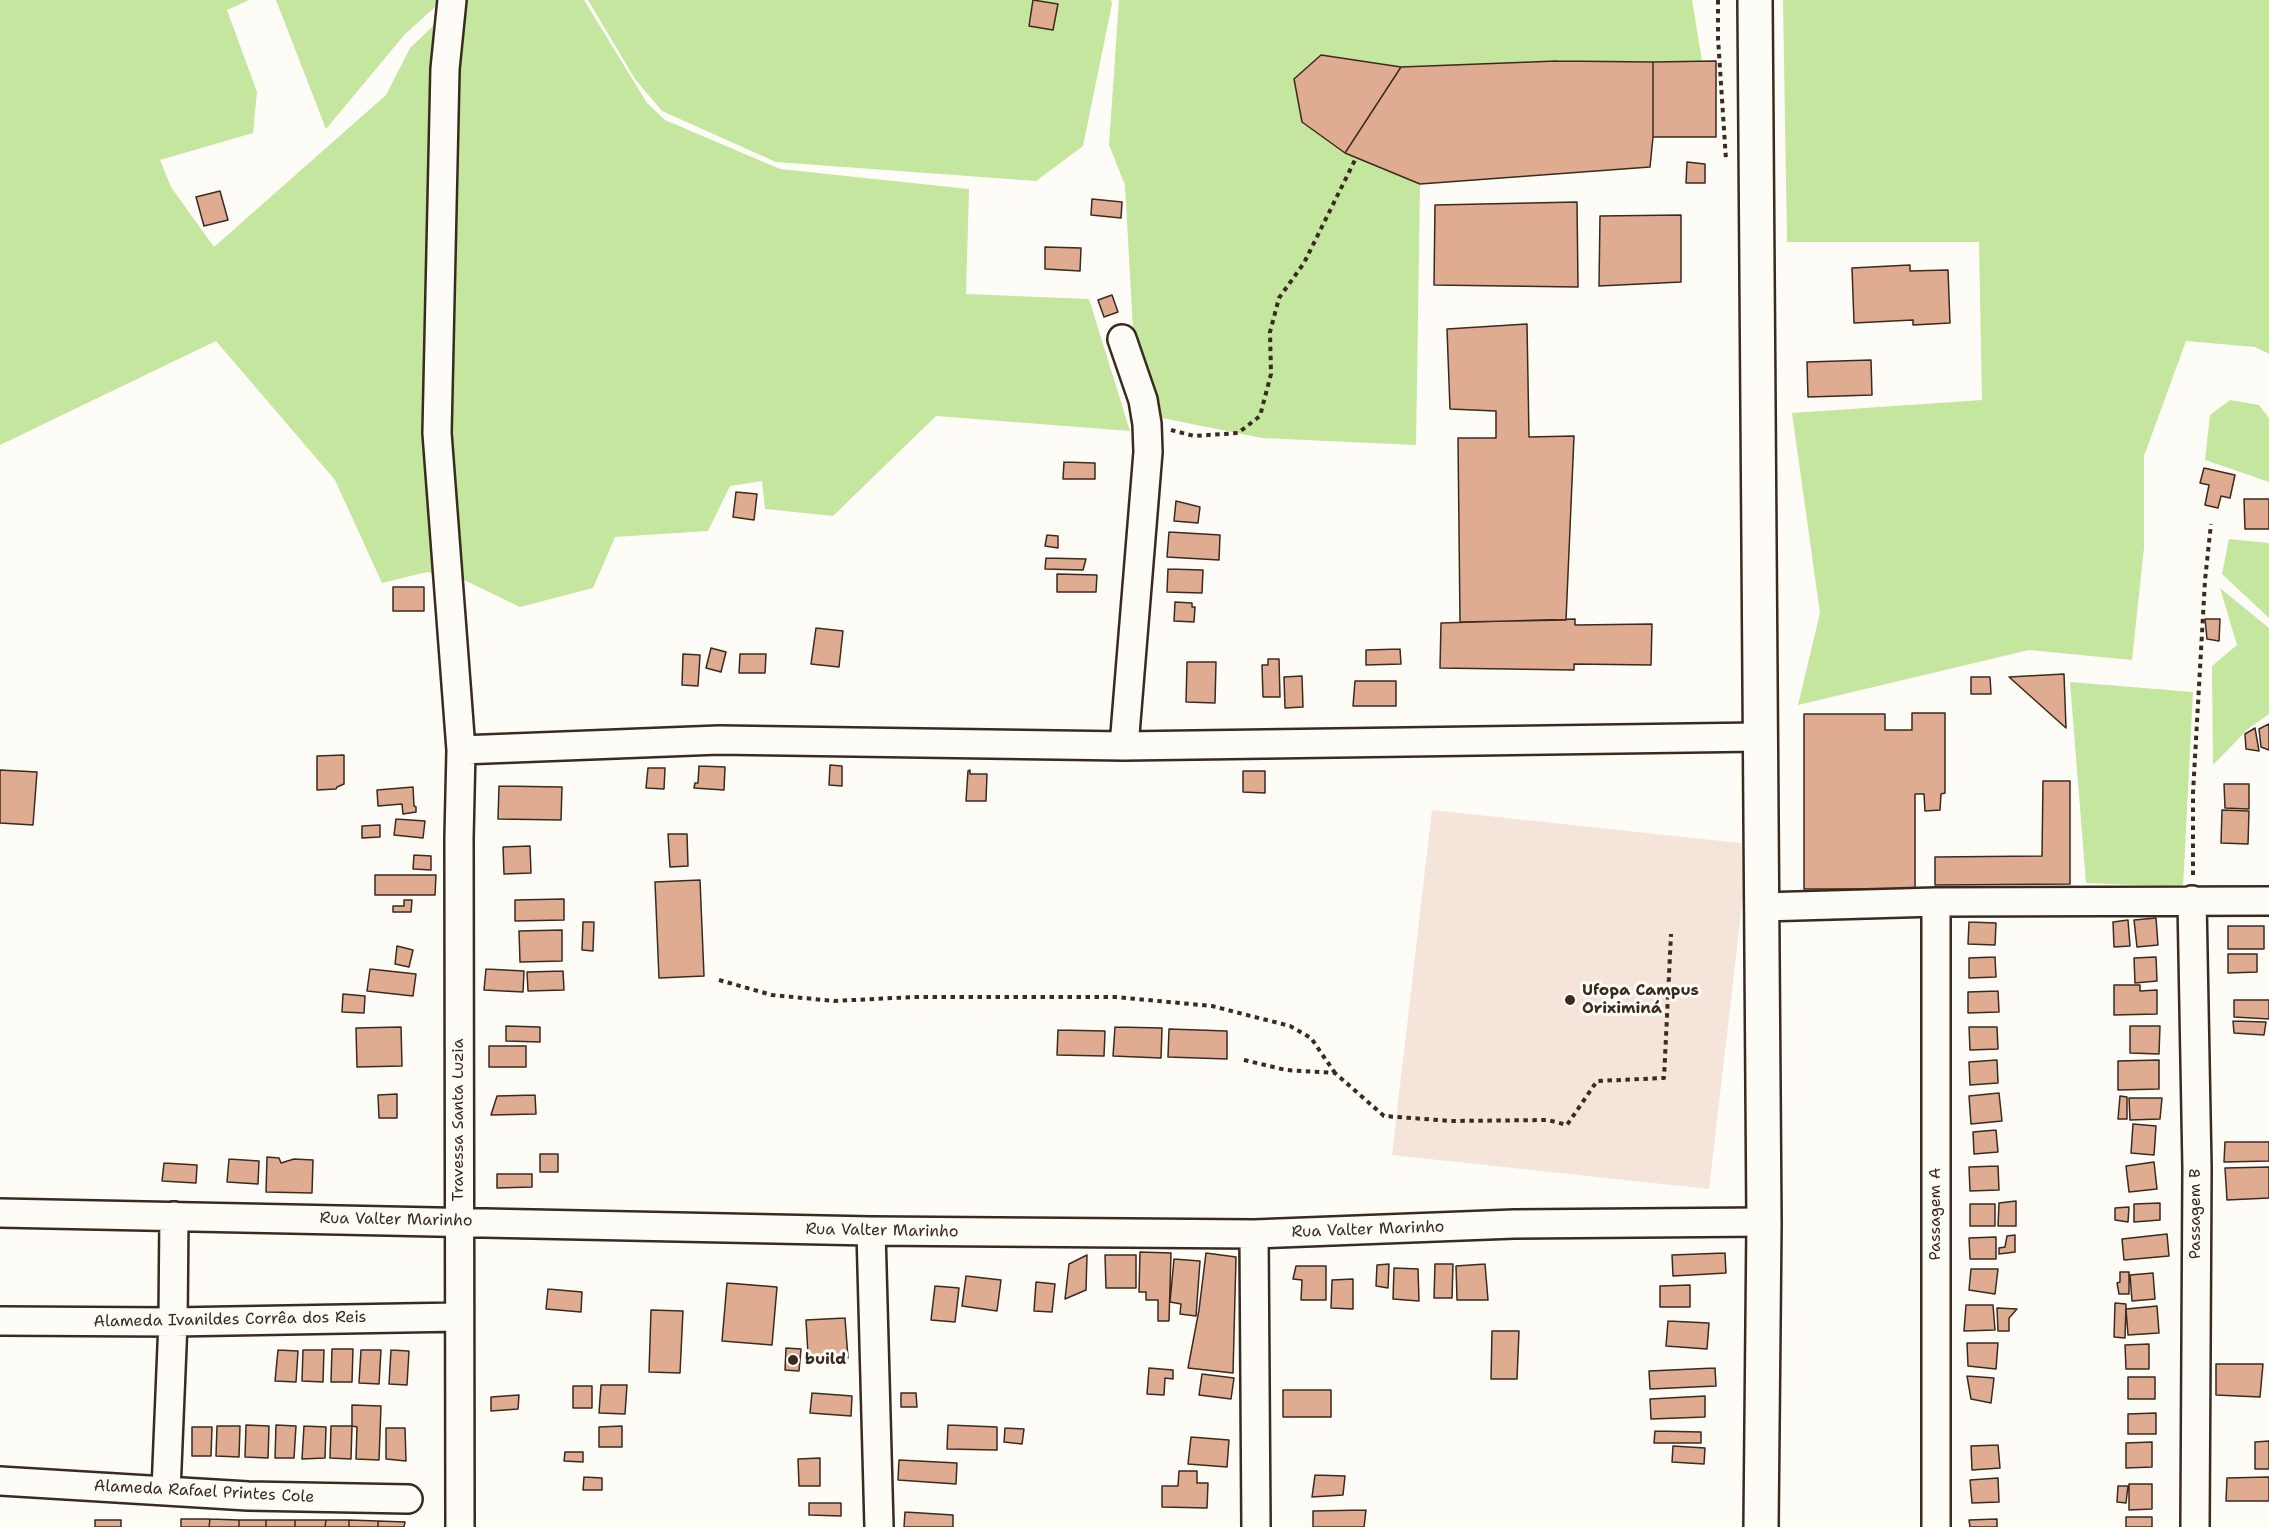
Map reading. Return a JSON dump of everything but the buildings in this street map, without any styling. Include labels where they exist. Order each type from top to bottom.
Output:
[{"type":"main road","points":[[1755,0],[1764,1222],[1761,1527]]},
{"type":"street","name":"Travessa Santa Luzia","points":[[452,0],[445,69],[437,433],[461,750],[459,838],[460,1527]]},
{"type":"street","points":[[1122,339],[1143,400],[1148,452],[1124,746]]},
{"type":"street","points":[[461,750],[719,740],[1124,746],[1759,737]]},
{"type":"street","name":"Passagem B","points":[[2193,900],[2197,1168],[2195,1527]]},
{"type":"street","points":[[1762,907],[1936,902],[2269,901]]},
{"type":"street","name":"Passagem A","points":[[1936,902],[1936,1527]]},
{"type":"street","name":"Rua Valter Marinho","points":[[0,1213],[871,1232],[1254,1234],[1514,1224],[1764,1222]]},
{"type":"street","points":[[166,1491],[173,1322],[174,1216]]},
{"type":"street","points":[[871,1232],[879,1527]]},
{"type":"street","points":[[1254,1234],[1256,1527]]},
{"type":"street","name":"Alameda Ivanildes Corrêa dos Reis","points":[[0,1321],[173,1322],[459,1317]]},
{"type":"street","name":"Alameda Rafael Printes Cole","points":[[0,1481],[248,1496],[408,1499]]},
{"type":"path","points":[[1718,0],[1718,38],[1726,168]]},
{"type":"path","points":[[1147,424],[1194,436],[1238,433],[1260,416],[1271,374],[1270,332],[1280,298],[1305,263],[1356,158]]},
{"type":"path","points":[[2193,900],[2193,793],[2205,580],[2211,524]]},
{"type":"path","points":[[719,980],[772,995],[834,1001],[915,997],[1115,997],[1212,1006],[1290,1026],[1311,1038],[1335,1073],[1384,1116],[1451,1121],[1548,1120],[1567,1125],[1597,1081],[1664,1078],[1671,934]]},
{"type":"path","points":[[1244,1060],[1286,1070],[1335,1073]]},
{"type":"shaded area","name":"Ufopa Campus Oriximiná","points":[[1432,810],[1749,844],[1709,1189],[1392,1155]]},
{"type":"green space","points":[[0,0],[249,0],[227,10],[257,92],[253,133],[160,160],[171,187],[214,247],[386,95],[410,48],[460,0],[584,0],[647,103],[665,120],[780,169],[969,189],[966,294],[1089,299],[1130,431],[936,416],[833,516],[765,509],[762,481],[730,486],[708,531],[615,537],[593,588],[520,607],[464,580],[427,572],[382,583],[335,480],[216,341],[0,445]]},
{"type":"green space","points":[[276,0],[443,0],[405,34],[326,129]]},
{"type":"green space","points":[[588,0],[1111,0],[1112,4],[1083,146],[1036,181],[776,162],[662,111],[635,79]]},
{"type":"green space","points":[[1119,0],[1692,0],[1702,61],[1557,61],[1401,67],[1321,55],[1294,79],[1303,123],[1345,153],[1420,184],[1416,445],[1262,438],[1152,416],[1133,330],[1125,185],[1109,145]]},
{"type":"green space","points":[[1783,0],[2269,0],[2269,354],[2255,347],[2186,341],[2144,456],[2144,548],[2132,660],[2029,650],[1798,705],[1820,613],[1792,413],[1982,400],[1979,242],[1787,242]]},
{"type":"green space","points":[[2230,400],[2259,405],[2269,418],[2269,482],[2205,460],[2210,415]]},
{"type":"green space","points":[[2229,539],[2269,543],[2269,618],[2222,574]]},
{"type":"green space","points":[[2220,588],[2269,628],[2269,714],[2248,729],[2213,765],[2212,666],[2237,645]]},
{"type":"green space","points":[[2070,682],[2193,692],[2183,887],[2086,883]]},
{"type":"place","name":"Ufopa Campus Oriximiná","points":[[1570,1000]]},
{"type":"place","name":"build","points":[[793,1360]]}]
